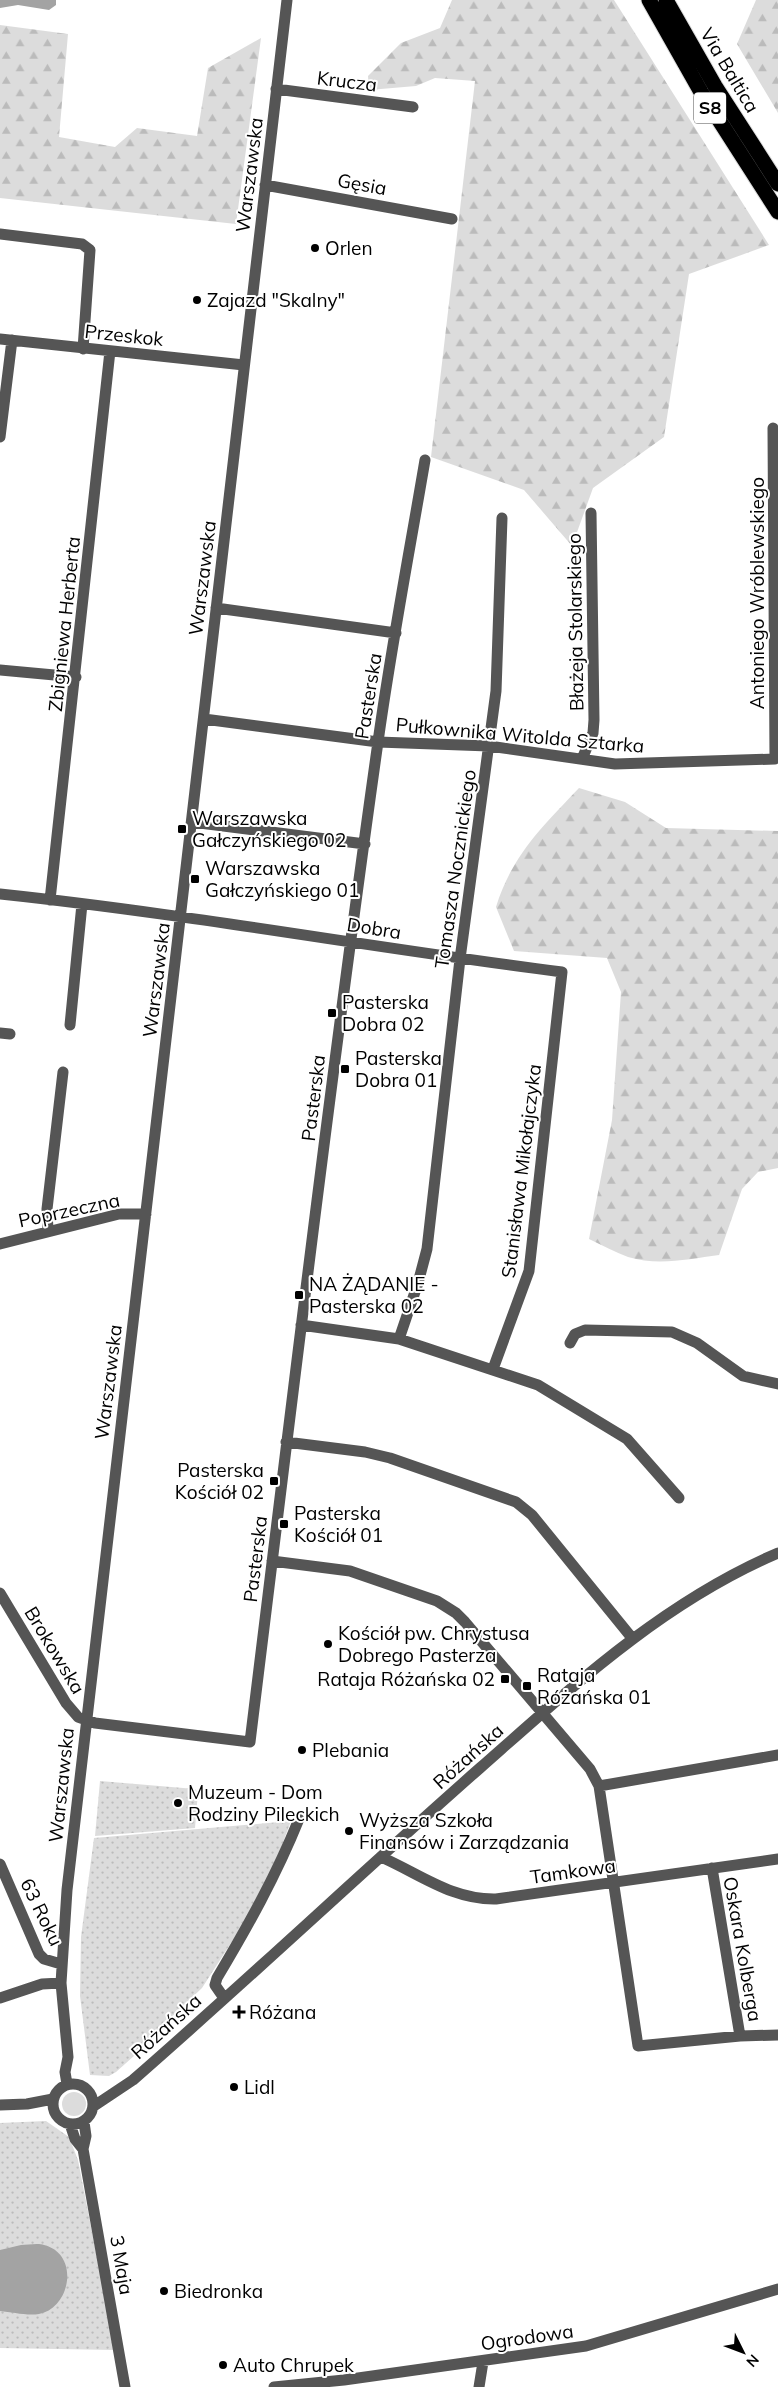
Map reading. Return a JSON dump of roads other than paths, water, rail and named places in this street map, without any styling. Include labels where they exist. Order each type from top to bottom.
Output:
[{"type":"highway","name":"Via Baltica","points":[[649,0],[710,106],[778,212]]},
{"type":"highway","name":"Via Baltica","points":[[666,0],[715,86],[778,184]]},
{"type":"street","name":"Warszawska","points":[[61,1964],[85,1720],[181,916],[287,0]]},
{"type":"street","name":"Krucza","points":[[276,89],[413,106]]},
{"type":"street","name":"Gęsia","points":[[265,185],[452,218]]},
{"type":"street","points":[[0,234],[82,244],[90,250],[83,349]]},
{"type":"street","name":"Przeskok","points":[[0,339],[244,365]]},
{"type":"street","points":[[0,437],[12,340]]},
{"type":"street","name":"Zbigniewa Herberta","points":[[50,900],[76,677],[110,351]]},
{"type":"street","name":"Antoniego Wróblewskiego","points":[[773,428],[775,759]]},
{"type":"street","name":"Pasterska","points":[[85,1720],[105,1725],[250,1742],[350,942],[378,742],[425,460]]},
{"type":"street","name":"Błażeja Stolarskiego","points":[[582,759],[593,733],[594,720],[591,513]]},
{"type":"street","name":"Tomasza Nocznickiego","points":[[399,1339],[421,1275],[427,1249],[460,959],[496,691],[502,518]]},
{"type":"street","points":[[216,608],[396,633]]},
{"type":"street","points":[[0,670],[76,677]]},
{"type":"street","name":"Pułkownika Witolda Sztarka","points":[[204,719],[378,742],[490,746],[615,764],[775,759]]},
{"type":"street","points":[[192,822],[365,844]]},
{"type":"street","name":"Dobra","points":[[0,894],[181,916],[460,959],[562,972]]},
{"type":"street","points":[[70,1025],[82,904]]},
{"type":"street","name":"Stanisława Mikołajczyka","points":[[493,1369],[528,1271],[562,972]]},
{"type":"street","points":[[48,1231],[47,1209],[63,1072]]},
{"type":"street","name":"Poprzeczna","points":[[0,1244],[119,1214],[146,1214]]},
{"type":"street","points":[[301,1326],[399,1339],[493,1369],[549,1391],[627,1439],[679,1498]]},
{"type":"street","points":[[570,1343],[575,1334],[585,1330],[672,1332],[698,1343],[743,1376],[778,1384]]},
{"type":"street","points":[[286,1442],[365,1452],[516,1502],[532,1515],[632,1638]]},
{"type":"street","name":"Różańska","points":[[93,2101],[112,2093],[133,2080],[541,1714],[632,1638],[693,1598],[778,1553]]},
{"type":"street","points":[[272,1560],[350,1571],[437,1601],[448,1607],[464,1622],[590,1769],[599,1786],[638,2046],[740,2036],[778,2035]]},
{"type":"street","name":"Brokowska","points":[[0,1593],[66,1703],[73,1712],[85,1720]]},
{"type":"street","points":[[599,1786],[778,1755]]},
{"type":"street","points":[[224,1998],[215,1985],[217,1978],[259,1909],[281,1865],[299,1819]]},
{"type":"street","name":"Tamkowa","points":[[381,1857],[442,1888],[475,1900],[496,1899],[778,1859]]},
{"type":"street","name":"63 Roku","points":[[0,1864],[39,1954],[44,1960],[61,1964]]},
{"type":"street","name":"Oskara Kolberga","points":[[712,1868],[740,2036]]},
{"type":"street","points":[[61,1964],[68,2057],[65,2072],[72,2084]]},
{"type":"street","points":[[0,1998],[42,1984],[61,1983]]},
{"type":"street","points":[[72,2084],[86,2088],[93,2101],[89,2118],[84,2122],[70,2124],[60,2119],[53,2104],[60,2088],[72,2084]]},
{"type":"street","points":[[0,2105],[53,2104]]},
{"type":"street","name":"3 Maja","points":[[84,2122],[86,2136],[83,2150],[125,2387]]},
{"type":"street","name":"3 Maja","points":[[70,2124],[75,2139],[83,2150]]},
{"type":"street","name":"Ogrodowa","points":[[274,2387],[344,2384],[586,2346],[778,2289]]},
{"type":"street","points":[[479,2387],[483,2362]]},
{"type":"place","name":"Orlen","points":[[315,248]]},
{"type":"place","name":"Zajazd \"Skalny\"","points":[[197,300]]},
{"type":"place","name":"Warszawska Gałczyńskiego 02","points":[[182,829]]},
{"type":"place","name":"Warszawska Gałczyńskiego 01","points":[[195,879]]},
{"type":"place","name":"Pasterska Dobra 02","points":[[332,1013]]},
{"type":"place","name":"Pasterska Dobra 01","points":[[345,1069]]},
{"type":"place","name":"NA ŻĄDANIE - Pasterska 02","points":[[299,1295]]},
{"type":"place","name":"Pasterska Kościół 02","points":[[274,1481]]},
{"type":"place","name":"Pasterska Kościół 01","points":[[284,1524]]},
{"type":"place","name":"Kościół pw. Chrystusa Dobrego Pasterza","points":[[328,1644]]},
{"type":"place","name":"Rataja Różańska 02","points":[[505,1679]]},
{"type":"place","name":"Rataja Różańska 01","points":[[527,1686]]},
{"type":"place","name":"Plebania","points":[[302,1750]]},
{"type":"place","name":"Muzeum - Dom Rodziny Pileckich","points":[[178,1803]]},
{"type":"place","name":"Wyższa Szkoła Finansów i Zarządzania","points":[[349,1831]]},
{"type":"place","name":"Różana","points":[[239,2012]]},
{"type":"place","name":"Lidl","points":[[234,2087]]},
{"type":"place","name":"Biedronka","points":[[164,2291]]},
{"type":"place","name":"Auto Chrupek","points":[[223,2365]]}]
